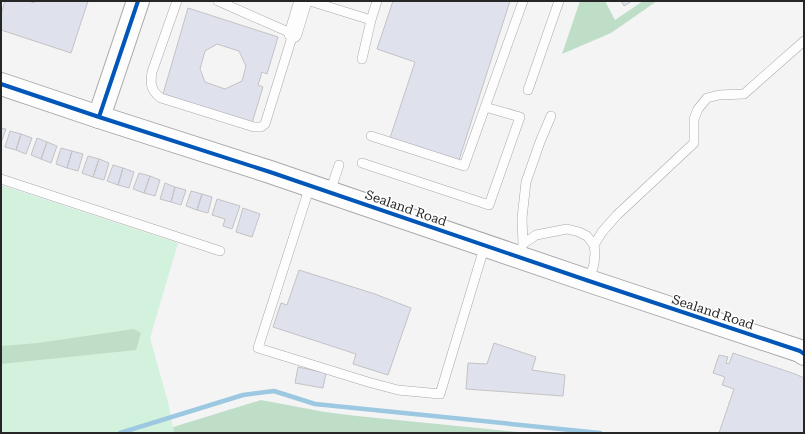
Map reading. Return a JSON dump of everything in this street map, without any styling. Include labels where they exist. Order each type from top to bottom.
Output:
[{"type":"main road","points":[[99,117],[138,1]]},
{"type":"main road","name":"Sealand Road","points":[[1,84],[310,185],[485,245],[521,250],[589,281],[800,351],[804,354]]},
{"type":"street","points":[[293,34],[303,1]]},
{"type":"lane","points":[[177,1],[152,72],[152,88],[155,93],[161,98],[254,127],[261,127],[265,124],[293,34],[218,1]]},
{"type":"lane","points":[[310,1],[371,20]]},
{"type":"lane","points":[[362,59],[377,1]]},
{"type":"lane","points":[[371,136],[464,166],[523,1]]},
{"type":"lane","points":[[528,90],[559,1]]},
{"type":"lane","points":[[594,245],[602,232],[617,215],[694,143],[694,119],[698,109],[707,98],[719,95],[744,94],[804,41]]},
{"type":"lane","points":[[362,163],[489,206],[520,117],[485,107]]},
{"type":"lane","points":[[521,250],[522,218],[526,182],[551,116]]},
{"type":"lane","points":[[330,192],[339,165]]},
{"type":"lane","points":[[1,180],[220,251]]},
{"type":"lane","points":[[310,185],[258,348],[390,388],[440,394],[485,245]]},
{"type":"lane","points":[[521,250],[536,235],[567,229],[579,232],[587,236],[594,245],[594,264],[589,281]]},
{"type":"green space","points":[[580,1],[605,1],[615,20],[643,1],[657,1],[611,33],[562,54]]},
{"type":"green space","points":[[1,185],[178,243],[150,338],[168,402],[174,433],[1,433]]},
{"type":"green space","points":[[134,329],[141,333],[136,350],[1,364],[1,346],[38,343]]},
{"type":"green space","points":[[261,400],[325,412],[357,416],[527,433],[174,433],[173,427]]},
{"type":"building","points":[[5,1],[29,1],[34,3],[34,1],[88,1],[71,53],[1,30],[1,14]]},
{"type":"building","points":[[393,1],[510,1],[459,160],[390,138],[415,62],[377,49]]},
{"type":"building","points":[[621,1],[632,1],[624,6]]},
{"type":"building","points":[[188,8],[278,37],[267,74],[262,72],[258,85],[263,87],[252,123],[163,94]],"holes":[[[217,44],[239,51],[246,66],[242,81],[225,89],[205,82],[200,69],[205,51]]]},
{"type":"building","points":[[1,128],[6,129],[1,143]]},
{"type":"building","points":[[10,131],[21,134],[16,150],[5,147]]},
{"type":"building","points":[[21,134],[32,138],[26,154],[16,150]]},
{"type":"building","points":[[37,138],[47,142],[41,159],[31,155]]},
{"type":"building","points":[[47,142],[57,146],[51,163],[41,159]]},
{"type":"building","points":[[61,148],[72,151],[67,168],[56,164]]},
{"type":"building","points":[[72,151],[83,154],[78,171],[67,168]]},
{"type":"building","points":[[88,156],[99,159],[93,177],[82,173]]},
{"type":"building","points":[[99,159],[109,163],[104,180],[93,177]]},
{"type":"building","points":[[113,165],[123,168],[118,185],[107,181]]},
{"type":"building","points":[[123,168],[134,172],[129,188],[118,185]]},
{"type":"building","points":[[139,173],[150,176],[144,193],[133,189]]},
{"type":"building","points":[[150,176],[160,180],[155,196],[144,193]]},
{"type":"building","points":[[165,183],[175,187],[171,202],[160,199]]},
{"type":"building","points":[[175,187],[186,190],[181,205],[171,202]]},
{"type":"building","points":[[191,191],[202,194],[197,210],[186,206]]},
{"type":"building","points":[[202,194],[212,197],[208,213],[197,210]]},
{"type":"building","points":[[217,199],[240,206],[232,229],[223,226],[225,219],[212,215]]},
{"type":"building","points":[[243,208],[260,214],[252,237],[236,232]]},
{"type":"building","points":[[299,270],[375,294],[411,308],[388,375],[353,364],[356,354],[273,327],[281,303],[287,305]]},
{"type":"building","points":[[494,343],[536,357],[532,370],[565,375],[563,396],[466,389],[468,363],[487,364]]},
{"type":"building","points":[[733,353],[804,378],[804,433],[719,433],[734,389],[722,385],[725,377],[713,373],[719,355],[728,357],[726,363],[729,364]]},
{"type":"building","points":[[298,367],[326,373],[323,388],[295,383]]},
{"type":"waterway","points":[[120,433],[243,395],[274,391],[315,404],[600,433]]},
{"type":"cycle path","points":[[99,117],[138,1]]},
{"type":"cycle path","points":[[1,84],[270,172],[800,351],[804,354]]}]
